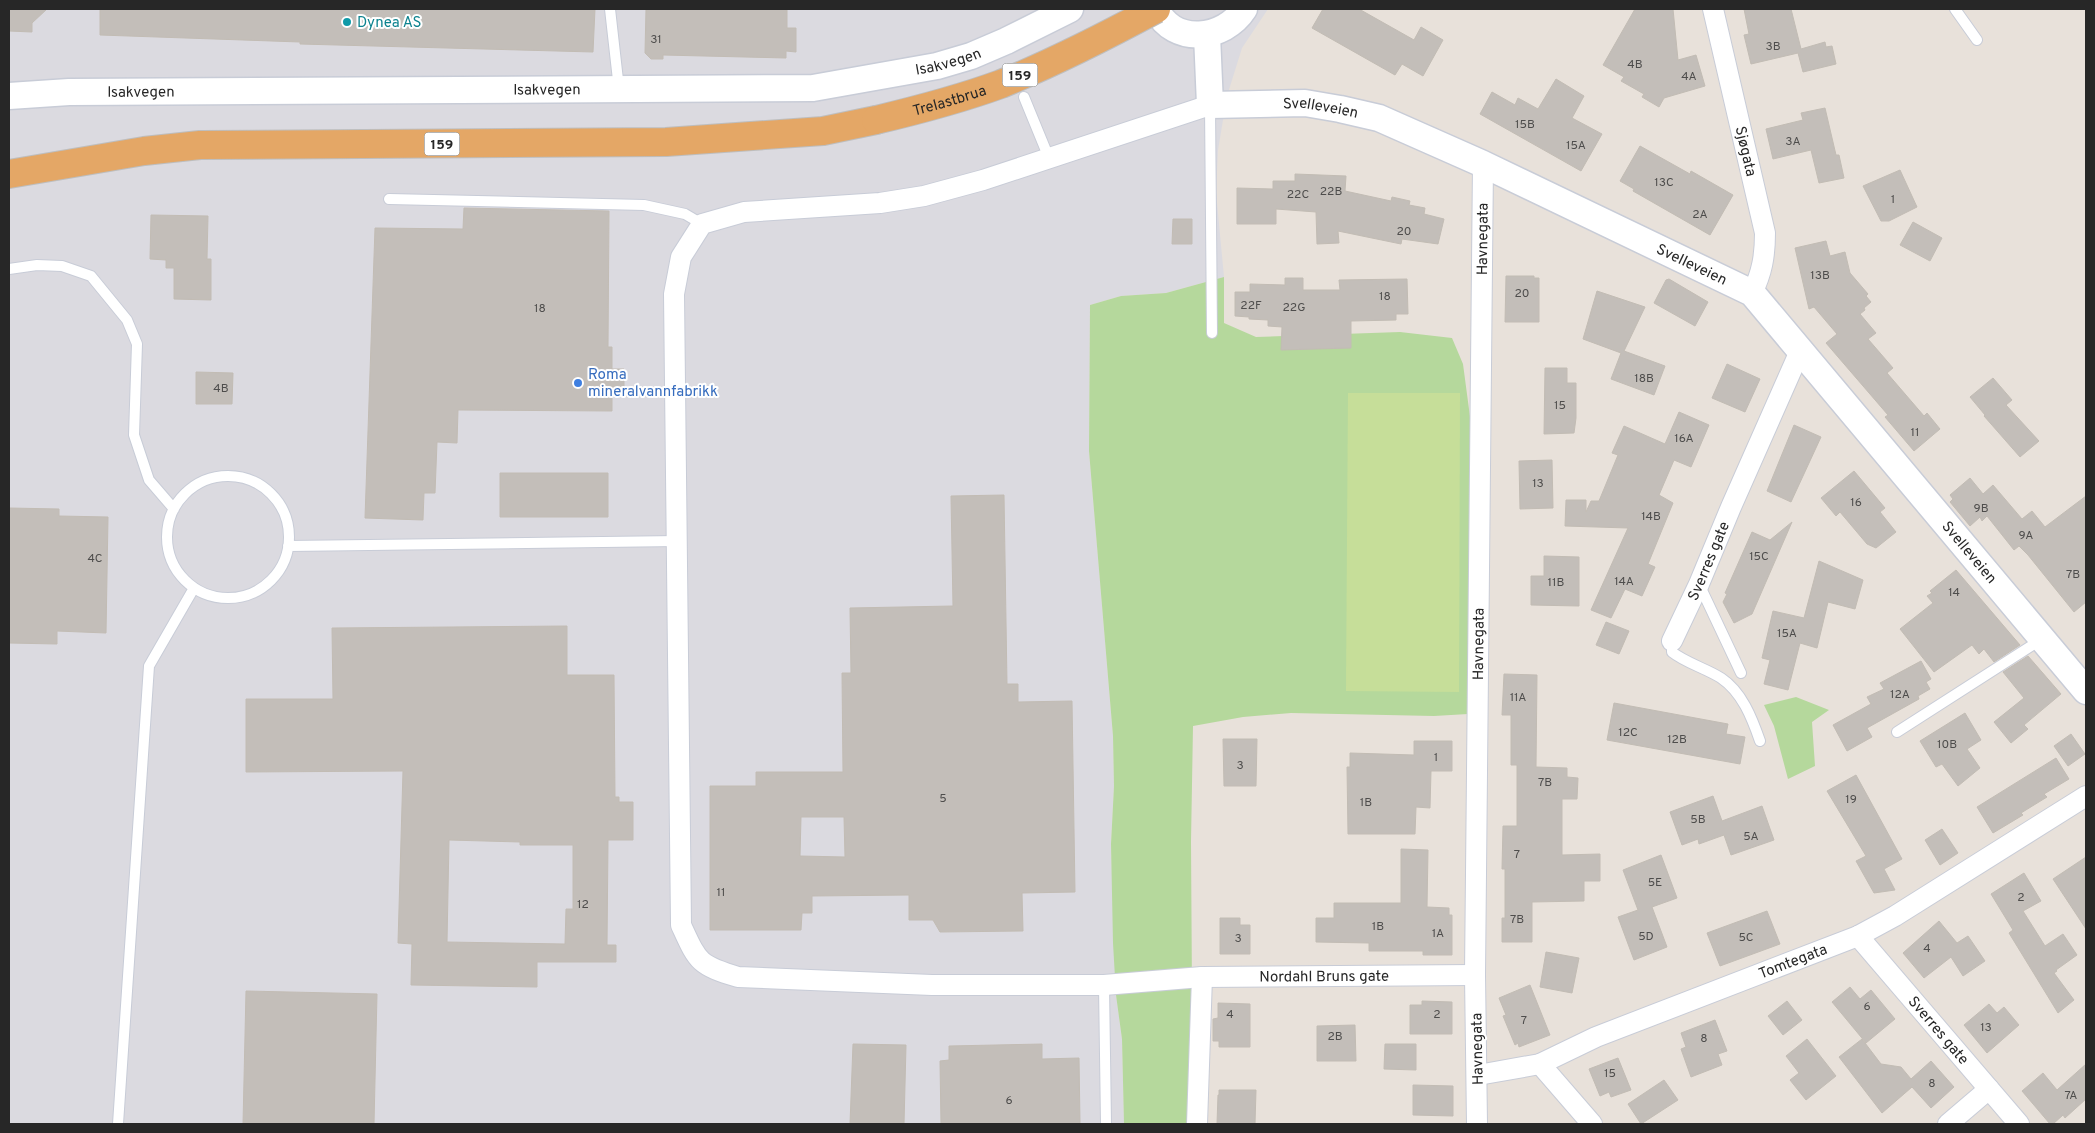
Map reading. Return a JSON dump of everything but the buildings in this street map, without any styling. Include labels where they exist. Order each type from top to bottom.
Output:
[{"type":"highway","name":"Trelastbrua","points":[[9,174],[126,154],[200,145],[666,142],[823,131],[876,120],[955,99],[999,84],[1057,60],[1156,9]]},
{"type":"street","name":"Isakvegen","points":[[9,96],[69,92],[813,88],[893,75],[937,66],[970,56],[1006,41],[1070,9]]},
{"type":"street","points":[[1156,9],[1158,14],[1171,27],[1197,35],[1207,35],[1224,29],[1238,19],[1244,9]]},
{"type":"street","name":"Sjøgata","points":[[1713,9],[1765,233],[1765,256],[1760,277],[1752,293]]},
{"type":"street","points":[[702,224],[744,212],[880,203],[924,196],[983,180],[1210,105],[1207,35]]},
{"type":"street","name":"Svelleveien","points":[[1210,105],[1306,103],[1379,118],[1483,164],[1752,293],[2086,691]]},
{"type":"street","name":"Havnegata","points":[[1477,1124],[1478,1075],[1475,975],[1483,164]]},
{"type":"street","name":"Nordahl Bruns gate","points":[[702,224],[681,257],[674,294],[681,925],[695,957],[713,970],[738,977],[932,985],[1104,984],[1202,977],[1475,975]]},
{"type":"street","name":"Sverres gate","points":[[1672,641],[1700,584],[1730,507],[1800,351]]},
{"type":"street","name":"Tomtegata","points":[[1478,1075],[1540,1064],[1596,1037],[1858,936],[1895,916],[2086,796]]},
{"type":"street","name":"Sverres gate","points":[[1858,936],[2020,1124]]},
{"type":"street","points":[[1198,1124],[1202,977]]},
{"type":"street","points":[[1540,1064],[1592,1124]]},
{"type":"street","points":[[1948,1124],[1989,1089]]},
{"type":"lane","points":[[610,9],[620,89]]},
{"type":"lane","points":[[1955,9],[1977,40]]},
{"type":"lane","points":[[1024,97],[1049,158]]},
{"type":"lane","points":[[1210,105],[1212,333]]},
{"type":"lane","points":[[389,199],[644,205],[685,214],[702,224]]},
{"type":"lane","points":[[9,269],[37,265],[62,266],[91,276],[127,320],[137,344],[134,435],[149,480],[174,509]]},
{"type":"lane","points":[[240,477],[255,482],[268,491],[278,502],[285,515],[288,530],[288,546],[284,560],[276,574],[266,584],[253,592],[238,597],[223,598],[194,588],[178,572],[168,551],[169,521],[174,509],[186,493],[202,482],[215,478],[240,477]]},
{"type":"lane","points":[[288,546],[678,541]]},
{"type":"lane","points":[[1700,584],[1741,673]]},
{"type":"lane","points":[[118,1124],[149,666],[194,588]]},
{"type":"lane","points":[[1897,732],[2043,638]]},
{"type":"lane","name":"Sverres gate","points":[[1672,641],[1672,652],[1721,678],[1731,686],[1744,703],[1760,741]]},
{"type":"lane","points":[[1104,984],[1106,1124]]},
{"type":"shaded area","points":[[9,9],[1268,9],[1242,48],[1227,96],[1218,150],[1216,192],[1224,277],[1166,293],[1121,296],[1090,305],[1089,451],[1113,736],[1114,786],[1111,844],[1116,995],[1122,1039],[1124,1124],[9,1124]]},
{"type":"green space","points":[[1224,277],[1224,323],[1256,337],[1400,332],[1452,338],[1463,364],[1476,462],[1468,714],[1434,716],[1291,713],[1243,717],[1193,726],[1191,842],[1192,995],[1196,1124],[1124,1124],[1122,1039],[1116,995],[1113,943],[1111,844],[1114,786],[1113,736],[1089,451],[1090,305],[1121,296],[1166,293]]},
{"type":"green space","points":[[1348,393],[1460,393],[1459,692],[1346,691]]},
{"type":"green space","points":[[1796,697],[1829,710],[1812,722],[1815,766],[1788,779],[1774,726],[1764,705]]},
{"type":"place","name":"Dynea AS","points":[[347,22]]},
{"type":"place","name":"Roma mineralvannfabrikk","points":[[578,383]]}]
